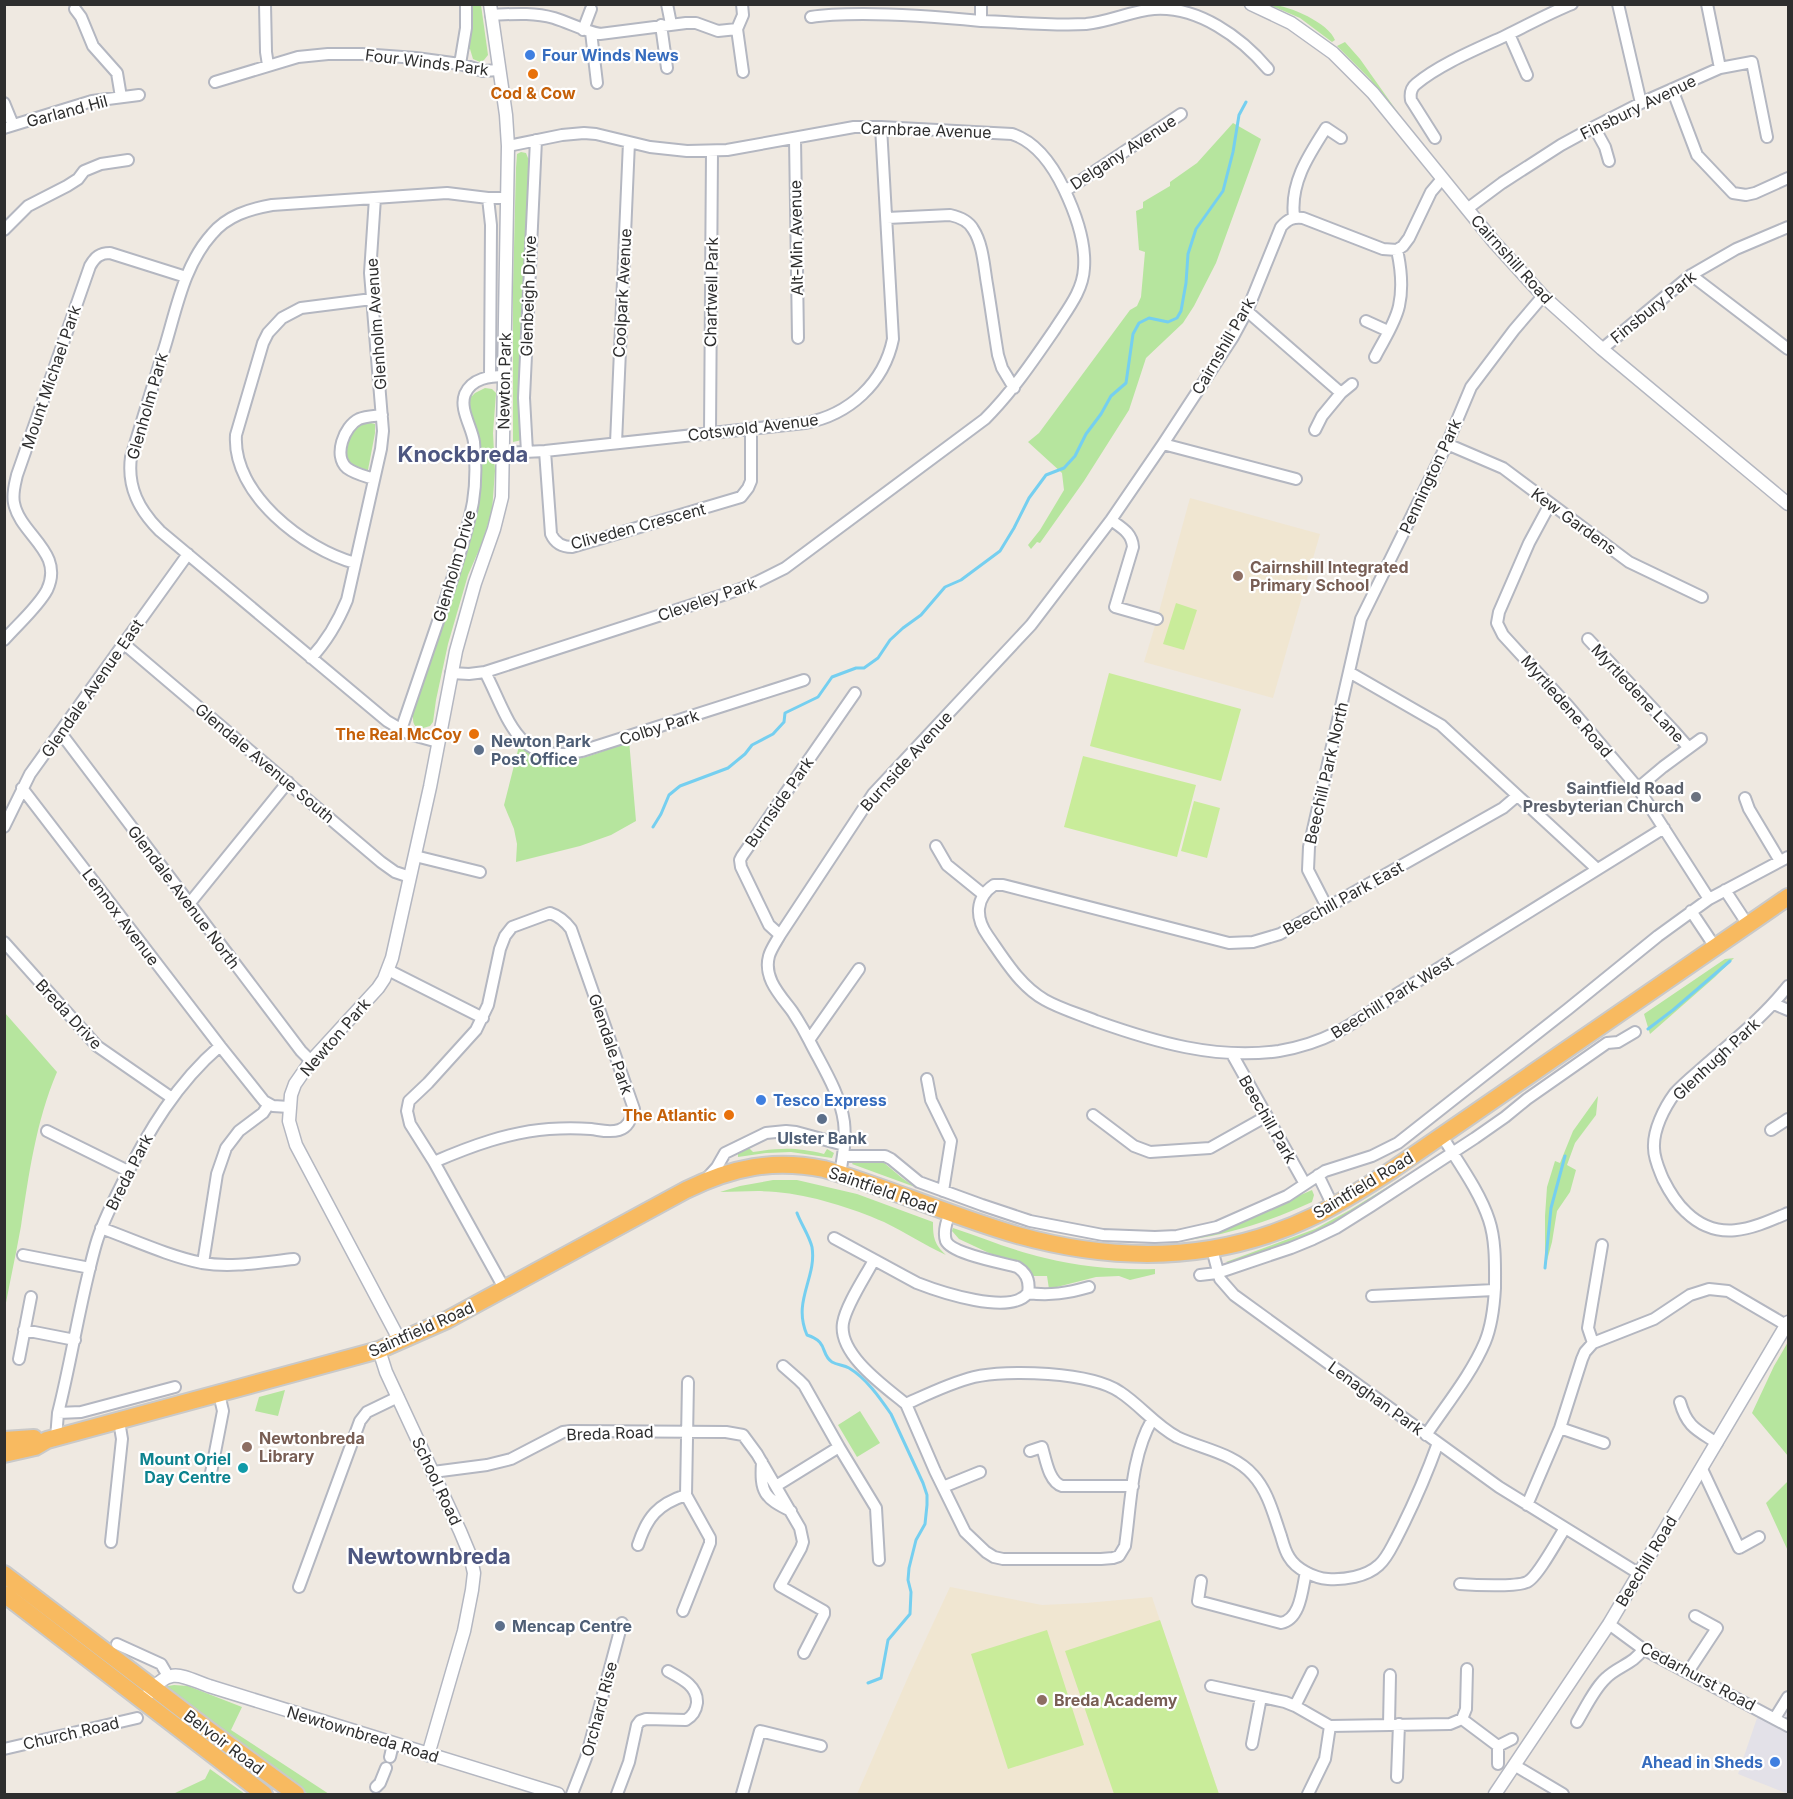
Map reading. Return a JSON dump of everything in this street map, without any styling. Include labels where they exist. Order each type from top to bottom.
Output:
[{"type":"highway","name":"Saintfield Road","points":[[4,1454],[35,1447],[51,1439],[379,1350],[447,1320],[704,1181],[757,1166],[791,1164],[824,1169],[1017,1235],[1083,1250],[1164,1254],[1237,1244],[1287,1228],[1333,1206],[1392,1170],[1788,897]]},
{"type":"highway","name":"Saintfield Road","points":[[4,1440],[51,1439]]},
{"type":"highway","points":[[4,1574],[148,1694]]},
{"type":"highway","points":[[4,1594],[148,1694]]},
{"type":"highway","name":"Belvoir Road","points":[[148,1694],[264,1794]]},
{"type":"highway","name":"Belvoir Road","points":[[148,1694],[296,1794]]},
{"type":"street","points":[[265,4],[268,65]]},
{"type":"street","points":[[460,64],[466,28],[466,4]]},
{"type":"street","points":[[667,4],[667,68]]},
{"type":"street","points":[[742,4],[743,15],[737,29],[743,72]]},
{"type":"street","points":[[981,4],[981,21]]},
{"type":"street","name":"Cairnshill Road","points":[[1251,4],[1291,23],[1333,53],[1373,93],[1494,242],[1543,296],[1602,349],[1788,504]]},
{"type":"street","points":[[1435,138],[1411,100],[1411,90],[1415,84],[1441,68],[1572,4]]},
{"type":"street","points":[[1618,4],[1641,103]]},
{"type":"street","points":[[1707,4],[1720,68]]},
{"type":"street","name":"Garland Hil","points":[[75,9],[81,17],[93,46],[117,73],[121,97]]},
{"type":"street","points":[[591,9],[587,31],[597,83]]},
{"type":"street","points":[[811,17],[916,14],[981,21],[1087,24],[1154,9],[1171,9],[1189,14],[1231,34],[1251,50],[1268,69]]},
{"type":"street","points":[[491,10],[541,15],[600,34],[696,23],[718,31],[737,29]]},
{"type":"street","name":"Newton Park","points":[[400,1341],[296,1145],[289,1121],[289,1107],[295,1084],[311,1061],[378,988],[388,970],[415,856],[465,613],[499,514],[502,496],[505,376],[508,146],[491,10]]},
{"type":"street","points":[[1509,34],[1527,75]]},
{"type":"street","name":"Four Winds Park","points":[[215,82],[268,65],[312,55],[342,53],[416,58],[460,64],[483,70],[499,70]]},
{"type":"street","name":"Finsbury Avenue","points":[[1467,209],[1561,145],[1641,103],[1720,68],[1752,62],[1767,137]]},
{"type":"street","points":[[1672,89],[1697,155],[1733,193],[1740,195],[1755,193],[1788,178]]},
{"type":"street","name":"Garland Hil","points":[[4,103],[9,127],[92,102],[138,95]]},
{"type":"street","name":"Delgany Avenue","points":[[1065,191],[1181,114]]},
{"type":"street","points":[[1341,138],[1322,125],[1294,192],[1294,217],[1303,218],[1383,249],[1396,250],[1404,246],[1431,192],[1442,179]]},
{"type":"street","name":"Carnbrae Avenue","points":[[508,146],[584,133],[668,150],[712,151],[854,127],[1001,133],[1021,137],[1037,150],[1055,172],[1065,191],[1085,257],[1082,282],[1071,304],[1014,388]]},
{"type":"street","name":"Cotswold Avenue","points":[[503,453],[545,451],[805,423],[828,417],[861,396],[878,377],[893,339],[881,127]]},
{"type":"street","points":[[1594,127],[1605,147],[1609,161]]},
{"type":"street","name":"Alt-Min Avenue","points":[[795,138],[798,338]]},
{"type":"street","name":"Glenbeigh Drive","points":[[527,452],[524,398],[536,140]]},
{"type":"street","name":"Coolpark Avenue","points":[[616,443],[629,142]]},
{"type":"street","name":"Chartwell Park","points":[[710,433],[712,151]]},
{"type":"street","points":[[4,230],[28,206],[67,186],[78,179],[84,171],[101,164],[128,160]]},
{"type":"street","name":"Glenholm Park","points":[[438,742],[418,738],[387,722],[160,531],[143,512],[133,490],[129,469],[186,277],[213,233],[223,224],[243,212],[272,205],[447,194],[506,198]]},
{"type":"street","name":"Glenholm Avenue","points":[[311,658],[332,632],[346,600],[381,449],[382,415],[370,273],[375,198]]},
{"type":"street","points":[[488,198],[491,225],[490,377],[505,376]]},
{"type":"street","points":[[886,218],[950,215],[967,221],[973,228],[985,268],[998,355],[1002,368],[1014,388]]},
{"type":"street","name":"Cairnshill Park","points":[[1027,628],[1111,520],[1233,337],[1247,311],[1281,227],[1294,217]]},
{"type":"street","name":"Finsbury Park","points":[[1602,349],[1690,275],[1736,249],[1788,228]]},
{"type":"street","points":[[1375,357],[1399,306],[1400,263],[1396,250]]},
{"type":"street","name":"Mount Michael Park","points":[[4,640],[46,592],[52,576],[50,562],[17,511],[9,494],[93,259],[104,253],[110,254],[186,277]]},
{"type":"street","points":[[1690,275],[1788,349]]},
{"type":"street","name":"Pennington Park","points":[[1349,672],[1361,619],[1369,598],[1413,515],[1471,387],[1543,296]]},
{"type":"street","points":[[355,564],[311,545],[286,525],[259,498],[240,464],[236,450],[236,435],[263,343],[275,324],[301,308],[372,299]]},
{"type":"street","points":[[1247,311],[1341,393]]},
{"type":"street","points":[[1366,321],[1388,331]]},
{"type":"street","name":"Glenholm Drive","points":[[401,730],[463,546],[473,500],[475,447],[464,397],[470,386],[490,377]]},
{"type":"street","points":[[1315,430],[1322,416],[1341,393],[1352,384]]},
{"type":"street","name":"Cleveley Park","points":[[451,673],[485,672],[712,599],[768,577],[795,561],[975,426],[989,415],[1014,388]]},
{"type":"street","points":[[374,479],[360,475],[345,466],[342,461],[341,447],[353,423],[365,417],[382,415]]},
{"type":"street","name":"Cliveden Crescent","points":[[545,451],[551,534],[558,544],[565,547],[741,497],[751,482],[751,429]]},
{"type":"street","points":[[1163,444],[1296,479]]},
{"type":"street","name":"Kew Gardens","points":[[1447,444],[1503,468],[1629,562],[1702,597]]},
{"type":"street","name":"Myrtledene Road","points":[[1550,504],[1529,543],[1499,612],[1497,623],[1503,635],[1569,707],[1638,788],[1708,899]]},
{"type":"street","points":[[1111,520],[1129,533],[1133,539],[1133,547],[1110,605],[1157,619]]},
{"type":"street","name":"Glendale Avenue East","points":[[4,827],[30,774],[188,554]]},
{"type":"street","name":"Burnside Avenue","points":[[780,935],[873,794],[1027,628]]},
{"type":"street","name":"Myrtledene Lane","points":[[1588,639],[1688,747]]},
{"type":"street","name":"Glendale Avenue South","points":[[123,643],[381,862],[395,872],[410,877]]},
{"type":"street","name":"Colby Park","points":[[485,672],[518,736],[534,749],[560,755],[582,751],[804,680]]},
{"type":"street","points":[[1349,672],[1441,725],[1597,869]]},
{"type":"street","name":"Beechill Park North","points":[[1327,907],[1308,870],[1308,859],[1349,672]]},
{"type":"street","name":"Burnside Park","points":[[780,935],[769,925],[741,867],[740,860],[855,693]]},
{"type":"street","name":"Glendale Avenue North","points":[[60,732],[301,1051],[311,1061]]},
{"type":"street","points":[[1638,788],[1701,739]]},
{"type":"street","points":[[189,904],[288,782]]},
{"type":"street","name":"Lennox Avenue","points":[[22,788],[220,1046]]},
{"type":"street","name":"Beechill Park East","points":[[984,895],[994,885],[1003,885],[1216,940],[1240,944],[1253,942],[1280,934],[1503,808],[1517,796]]},
{"type":"street","points":[[1745,798],[1749,809],[1784,859]]},
{"type":"street","name":"Beechill Park West","points":[[984,895],[978,904],[978,917],[984,931],[1025,984],[1044,1000],[1107,1025],[1169,1045],[1232,1054],[1279,1051],[1322,1040],[1348,1027],[1389,999],[1664,828]]},
{"type":"street","points":[[936,846],[947,865],[984,895]]},
{"type":"street","points":[[415,856],[480,872]]},
{"type":"street","name":"Saintfield Road","points":[[704,1181],[717,1167],[725,1153],[766,1133],[786,1131],[844,1150],[885,1156],[912,1178],[1006,1214],[1050,1226],[1103,1235],[1155,1237],[1201,1232],[1274,1202],[1317,1175],[1334,1167],[1372,1156],[1408,1136],[1691,911],[1708,899],[1784,859]]},
{"type":"street","points":[[1725,890],[1748,925]]},
{"type":"street","points":[[1691,911],[1715,947]]},
{"type":"street","name":"Glendale Park","points":[[434,1162],[506,1135],[550,1129],[618,1131],[631,1120],[634,1109],[574,940],[566,922],[557,916],[550,913],[529,919],[512,927],[505,936],[483,1018],[476,1030],[409,1101],[407,1111],[410,1124],[434,1162],[504,1288]]},
{"type":"street","points":[[780,935],[768,959],[771,980],[776,992],[792,1012],[809,1040],[840,1105],[844,1121],[844,1150],[840,1174]]},
{"type":"street","name":"Breda Drive","points":[[4,942],[97,1047],[172,1098]]},
{"type":"street","points":[[809,1040],[859,969]]},
{"type":"street","points":[[388,970],[483,1018]]},
{"type":"street","name":"Glenhugh Park","points":[[1788,986],[1774,1004],[1674,1094],[1659,1122],[1654,1146],[1654,1155],[1667,1187],[1677,1203],[1697,1221],[1708,1227],[1720,1230],[1744,1230],[1788,1213]]},
{"type":"street","name":"Glenhugh Park","points":[[1774,1004],[1788,1010]]},
{"type":"street","name":"Saintfield Road","points":[[1200,1275],[1217,1273],[1291,1248],[1320,1235],[1371,1206],[1452,1153],[1607,1043],[1618,1042],[1635,1032]]},
{"type":"street","points":[[220,1046],[260,1097],[269,1104],[289,1107]]},
{"type":"street","name":"Breda Park","points":[[51,1439],[101,1228],[147,1134],[195,1070],[220,1046]]},
{"type":"street","name":"Beechill Park","points":[[1232,1054],[1305,1184]]},
{"type":"street","points":[[927,1079],[931,1100],[951,1141],[943,1191]]},
{"type":"street","points":[[203,1263],[217,1174],[226,1148],[239,1131],[263,1113],[269,1104]]},
{"type":"street","points":[[1093,1115],[1134,1146],[1150,1152],[1210,1148],[1267,1116]]},
{"type":"street","points":[[1771,1130],[1788,1120]]},
{"type":"street","points":[[47,1131],[128,1171]]},
{"type":"street","points":[[1426,1435],[1466,1377],[1486,1341],[1491,1325],[1494,1290],[1494,1251],[1490,1221],[1442,1136]]},
{"type":"street","points":[[732,1149],[734,1171]]},
{"type":"street","points":[[1317,1175],[1333,1206]]},
{"type":"street","points":[[834,1238],[930,1288],[978,1300],[1003,1303],[1019,1301],[1028,1293],[1028,1278],[1024,1272],[1017,1267],[951,1247],[946,1241],[945,1232],[950,1213]]},
{"type":"street","points":[[101,1228],[203,1263],[232,1264],[294,1259]]},
{"type":"street","points":[[1593,1343],[1588,1328],[1602,1245]]},
{"type":"street","name":"Lenaghan Park","points":[[1212,1249],[1217,1273],[1223,1284],[1234,1295],[1499,1487],[1638,1573]]},
{"type":"street","points":[[23,1255],[90,1268]]},
{"type":"street","points":[[874,1260],[847,1310],[842,1335],[853,1356],[906,1404],[964,1532],[994,1557],[1003,1559],[1101,1559],[1119,1556],[1123,1552],[1141,1443],[1152,1420]]},
{"type":"street","points":[[1028,1293],[1045,1295],[1066,1293],[1089,1287]]},
{"type":"street","points":[[1527,1505],[1560,1428],[1582,1359],[1593,1343],[1654,1318],[1690,1295],[1709,1289],[1728,1291],[1787,1324]]},
{"type":"street","points":[[1372,1296],[1494,1290]]},
{"type":"street","points":[[19,1359],[31,1297]]},
{"type":"street","name":"Beechill Road","points":[[1496,1794],[1609,1624],[1787,1324]]},
{"type":"street","points":[[24,1330],[75,1340]]},
{"type":"street","name":"School Road","points":[[379,1350],[470,1555],[474,1573],[464,1631],[428,1755]]},
{"type":"street","points":[[783,1366],[804,1385],[876,1508],[879,1560]]},
{"type":"street","points":[[906,1404],[976,1376],[1050,1373],[1110,1386],[1152,1420],[1178,1437],[1223,1455],[1247,1468],[1255,1476],[1267,1498],[1290,1559],[1306,1572],[1323,1579],[1364,1574],[1381,1564],[1407,1518],[1438,1443]]},
{"type":"street","points":[[682,1611],[710,1543],[710,1538],[686,1495],[688,1382]]},
{"type":"street","points":[[58,1413],[81,1412],[175,1387]]},
{"type":"street","points":[[210,1478],[223,1411],[219,1394]]},
{"type":"street","points":[[299,1587],[360,1421],[367,1412],[398,1397]]},
{"type":"street","points":[[1680,1402],[1686,1420],[1717,1443]]},
{"type":"street","points":[[111,1542],[122,1439],[119,1421]]},
{"type":"street","points":[[1560,1428],[1604,1443]]},
{"type":"street","name":"Breda Road","points":[[433,1472],[487,1465],[512,1459],[563,1432],[571,1431],[734,1432],[743,1435],[762,1462],[800,1528],[803,1542],[780,1586],[824,1611],[804,1653]]},
{"type":"street","points":[[776,1486],[839,1447]]},
{"type":"street","points":[[1030,1451],[1042,1447],[1053,1480],[1062,1486],[1133,1486]]},
{"type":"street","name":"Breda Road","points":[[762,1462],[760,1479],[764,1491],[772,1501],[791,1510]]},
{"type":"street","points":[[1702,1469],[1739,1548],[1759,1537]]},
{"type":"street","points":[[943,1487],[980,1472]]},
{"type":"street","points":[[638,1545],[643,1531],[655,1513],[663,1505],[686,1495]]},
{"type":"street","points":[[1460,1584],[1474,1586],[1527,1582],[1535,1576],[1565,1528]]},
{"type":"street","points":[[1201,1581],[1198,1601],[1281,1623],[1287,1622],[1297,1611],[1306,1572]]},
{"type":"street","points":[[1688,1672],[1717,1628],[1695,1616]]},
{"type":"street","name":"Orchard Rise","points":[[573,1794],[586,1758],[622,1623]]},
{"type":"street","name":"Cedarhurst Road","points":[[1609,1624],[1643,1649],[1788,1726]]},
{"type":"street","name":"Newtownbreda Road","points":[[117,1644],[161,1664],[168,1676],[178,1675],[558,1794]]},
{"type":"street","points":[[1577,1722],[1604,1680],[1628,1665],[1638,1657],[1643,1649]]},
{"type":"street","points":[[1211,1686],[1295,1706],[1330,1726],[1450,1724],[1462,1719],[1466,1709],[1467,1670]]},
{"type":"street","points":[[617,1794],[629,1762],[637,1725],[640,1721],[646,1719],[682,1721],[691,1717],[696,1707],[697,1694],[694,1689],[668,1671]]},
{"type":"street","points":[[1295,1706],[1312,1672]]},
{"type":"street","points":[[1390,1675],[1397,1777]]},
{"type":"street","points":[[148,1694],[168,1676]]},
{"type":"street","points":[[1252,1744],[1261,1697]]},
{"type":"street","points":[[1775,1718],[1788,1697]]},
{"type":"street","name":"Church Road","points":[[4,1749],[137,1718]]},
{"type":"street","points":[[1462,1719],[1498,1746]]},
{"type":"street","points":[[1308,1794],[1325,1759],[1330,1726]]},
{"type":"street","points":[[742,1794],[760,1731],[821,1746]]},
{"type":"street","points":[[1498,1746],[1512,1739]]},
{"type":"street","points":[[376,1787],[381,1783],[393,1744]]},
{"type":"street","points":[[1498,1746],[1498,1764]]},
{"type":"street","points":[[1514,1765],[1563,1794]]},
{"type":"shaded area","name":"Cairnshill Integrated Primary School","points":[[1190,498],[1320,534],[1273,698],[1144,662]]},
{"type":"shaded area","name":"Breda Academy","points":[[950,1587],[1042,1605],[1152,1597],[1219,1794],[857,1794]]},
{"type":"shaded area","points":[[1788,1706],[1788,1794],[1738,1774],[1758,1715],[1776,1726]]},
{"type":"green space","points":[[471,5],[481,5],[488,55],[480,62],[473,59],[468,49]]},
{"type":"green space","points":[[1270,5],[1307,16],[1325,27],[1335,40],[1332,42],[1300,18]]},
{"type":"green space","points":[[1345,42],[1360,59],[1411,131],[1370,79],[1337,46]]},
{"type":"green space","points":[[1233,123],[1261,139],[1216,263],[1183,323],[1146,358],[1129,410],[1084,481],[1040,543],[1037,542],[1031,549],[1028,545],[1040,530],[1064,490],[1062,473],[1028,442],[1039,433],[1130,310],[1137,306],[1141,297],[1145,252],[1139,250],[1136,211],[1143,208],[1143,202],[1170,186],[1170,182],[1197,163]]},
{"type":"green space","points":[[526,153],[530,159],[522,440],[513,442],[516,168],[517,154]]},
{"type":"green space","points":[[485,388],[492,389],[496,393],[492,511],[482,543],[468,575],[448,644],[433,722],[430,726],[420,729],[415,726],[413,717],[410,716],[472,530],[468,400],[470,396]]},
{"type":"green space","points":[[367,422],[375,424],[368,470],[356,468],[346,461],[344,448],[358,424]]},
{"type":"green space","points":[[1176,603],[1197,610],[1184,650],[1163,644]]},
{"type":"green space","points":[[1109,673],[1241,709],[1221,781],[1090,746]]},
{"type":"green space","points":[[629,740],[636,821],[611,835],[580,846],[516,862],[517,844],[514,829],[504,805],[519,746],[544,758],[567,761],[594,754]]},
{"type":"green space","points":[[1083,756],[1196,785],[1177,857],[1064,827]]},
{"type":"green space","points":[[1194,801],[1220,808],[1207,858],[1181,851]]},
{"type":"green space","points":[[1734,958],[1650,1034],[1644,1014],[1725,959]]},
{"type":"green space","points":[[5,1013],[57,1072],[34,1148],[5,1308]]},
{"type":"green space","points":[[1598,1096],[1596,1115],[1575,1143],[1567,1165],[1576,1170],[1570,1192],[1557,1211],[1545,1268],[1547,1187],[1555,1161],[1560,1163],[1573,1131]]},
{"type":"green space","points":[[749,1148],[753,1152],[788,1149],[824,1154],[827,1149],[834,1153],[832,1158],[791,1152],[738,1157],[738,1154]]},
{"type":"green space","points":[[1431,1160],[1367,1204],[1313,1235],[1231,1263],[1226,1262],[1315,1229]]},
{"type":"green space","points":[[854,1161],[883,1162],[915,1187],[852,1164]]},
{"type":"green space","points":[[773,1180],[797,1180],[857,1194],[933,1222],[935,1240],[946,1255],[884,1222],[831,1203],[776,1192],[720,1192]]},
{"type":"green space","points":[[1312,1190],[1314,1195],[1312,1202],[1282,1215],[1237,1230],[1188,1239],[1219,1231]]},
{"type":"green space","points":[[953,1228],[1022,1252],[1072,1264],[1155,1269],[1155,1274],[1130,1280],[1119,1276],[1096,1277],[1049,1289],[1047,1276],[1033,1276],[1022,1264],[989,1253],[959,1239],[952,1231]]},
{"type":"green space","points":[[1788,1342],[1788,1456],[1752,1413]]},
{"type":"green space","points":[[285,1390],[278,1416],[255,1411],[259,1397]]},
{"type":"green space","points":[[860,1411],[880,1443],[857,1457],[838,1425]]},
{"type":"green space","points":[[1788,1481],[1788,1551],[1766,1503]]},
{"type":"green space","points":[[1160,1620],[1219,1794],[1114,1794],[1065,1651]]},
{"type":"green space","points":[[1047,1630],[1084,1745],[1008,1769],[971,1654]]},
{"type":"green space","points":[[174,1685],[188,1686],[242,1707],[231,1730],[329,1794],[308,1794],[166,1688]]},
{"type":"green space","points":[[210,1769],[245,1794],[173,1794],[205,1779]]},
{"type":"waterway","points":[[653,827],[669,795],[680,786],[728,768],[752,745],[773,734],[784,722],[785,713],[818,697],[832,677],[856,668],[864,668],[878,658],[890,640],[921,615],[945,587],[961,580],[1000,551],[1029,498],[1046,475],[1064,468],[1075,456],[1086,434],[1111,396],[1126,383],[1133,334],[1139,323],[1149,318],[1168,322],[1177,318],[1181,311],[1188,254],[1196,229],[1223,191],[1239,115],[1246,102]]},
{"type":"waterway","points":[[1648,1029],[1730,961]]},
{"type":"waterway","points":[[1545,1268],[1551,1208],[1565,1156]]},
{"type":"waterway","points":[[797,1213],[809,1238],[813,1258],[802,1311],[807,1335],[818,1341],[828,1359],[849,1368],[861,1377],[882,1401],[891,1414],[927,1495],[925,1524],[916,1540],[909,1568],[910,1614],[888,1640],[881,1678],[868,1683]]},
{"type":"place","name":"Four Winds News","points":[[530,55]]},
{"type":"place","name":"Cod & Cow","points":[[533,74]]},
{"type":"place","name":"Cairnshill Integrated Primary School","points":[[1238,576]]},
{"type":"place","name":"The Real McCoy","points":[[474,734]]},
{"type":"place","name":"Newton Park Post Office","points":[[479,750]]},
{"type":"place","name":"Saintfield Road Presbyterian Church","points":[[1696,797]]},
{"type":"place","name":"Tesco Express","points":[[761,1100]]},
{"type":"place","name":"The Atlantic","points":[[729,1115]]},
{"type":"place","name":"Ulster Bank","points":[[822,1119]]},
{"type":"place","name":"Newtonbreda Library","points":[[247,1447]]},
{"type":"place","name":"Mount Oriel Day Centre","points":[[243,1468]]},
{"type":"place","name":"Mencap Centre","points":[[500,1626]]},
{"type":"place","name":"Breda Academy","points":[[1042,1700]]},
{"type":"place","name":"Ahead in Sheds","points":[[1775,1762]]},
{"type":"district","name":"Knockbreda","points":[[463,454]]},
{"type":"district","name":"Newtownbreda","points":[[429,1556]]}]
